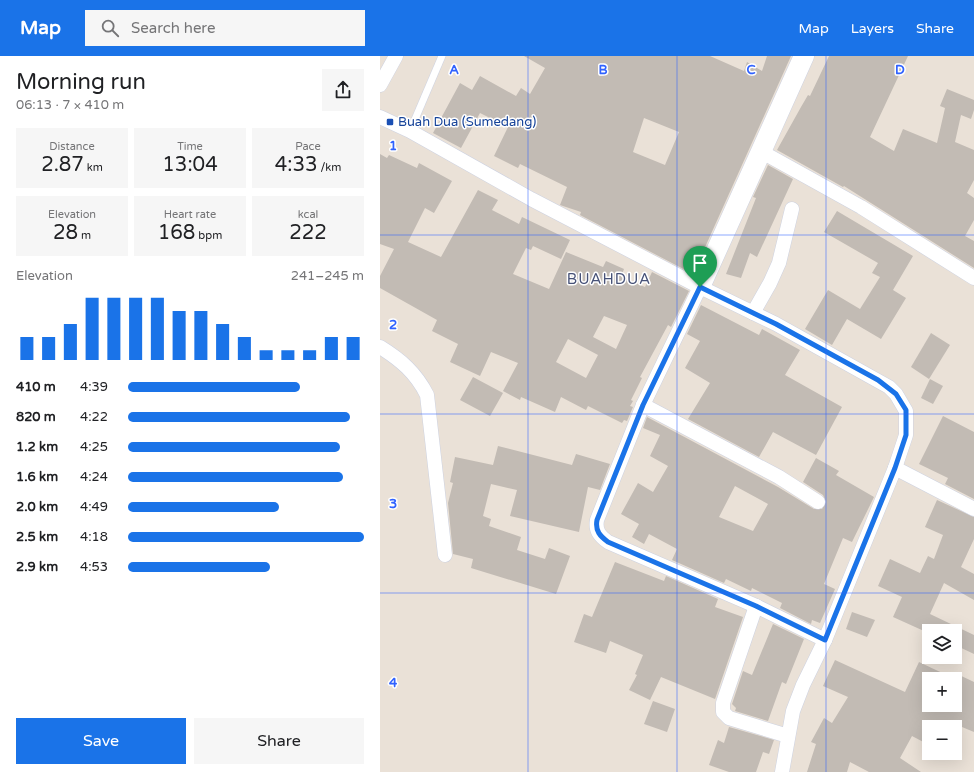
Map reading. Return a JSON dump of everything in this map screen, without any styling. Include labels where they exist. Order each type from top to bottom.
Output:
[{"type":"street","points":[[380,85],[396,56]]},
{"type":"street","points":[[804,56],[700,287],[643,405],[596,525],[598,533],[608,542],[756,606],[825,640]]},
{"type":"street","points":[[380,117],[531,199],[700,287],[753,312],[878,380],[896,394],[906,410],[906,435],[895,468],[825,640],[803,685],[793,711],[782,772]]},
{"type":"street","points":[[762,152],[861,207],[974,278]]},
{"type":"street","points":[[753,312],[770,283],[779,263],[792,209]]},
{"type":"street","points":[[380,347],[400,360],[411,370],[421,381],[428,395],[445,555]]},
{"type":"street","points":[[643,405],[779,477],[818,502]]},
{"type":"street","points":[[895,468],[974,509]]},
{"type":"street","points":[[756,606],[723,703],[723,712],[729,718],[788,736]]},
{"type":"lane","points":[[410,132],[442,56]]},
{"type":"building","points":[[524,56],[710,56],[744,71],[747,62],[762,71],[767,56],[791,56],[693,274],[580,215],[581,212],[560,205],[567,187],[520,164],[518,168],[494,156],[508,127],[480,113],[461,148],[433,133],[460,83],[472,90],[480,76],[516,96],[521,88],[530,94],[545,68]],"holes":[[[644,118],[679,132],[665,165],[633,152]]]},
{"type":"building","points":[[829,56],[908,56],[870,137],[894,151],[903,129],[937,143],[945,108],[940,106],[947,89],[974,100],[974,110],[971,119],[961,115],[955,142],[974,150],[974,180],[967,193],[974,198],[974,220],[965,236],[974,241],[974,268],[844,186],[843,187],[777,150],[808,95],[810,96]]},
{"type":"building","points":[[380,154],[387,158],[389,155],[417,168],[419,163],[452,181],[434,213],[425,208],[408,242],[441,257],[478,190],[498,200],[492,210],[519,224],[522,217],[570,240],[561,259],[533,246],[531,250],[526,248],[513,274],[549,289],[566,252],[603,267],[606,261],[624,269],[621,277],[645,287],[652,272],[689,291],[671,327],[668,325],[640,377],[642,378],[631,400],[633,401],[630,406],[633,407],[627,421],[624,420],[622,423],[588,406],[586,410],[561,397],[555,412],[521,397],[520,400],[503,391],[518,363],[491,352],[480,376],[450,362],[458,344],[432,331],[437,320],[380,288],[380,276],[394,249],[380,244]],"holes":[[[604,316],[627,325],[616,349],[593,337]],[[568,339],[598,355],[586,378],[556,362]]]},
{"type":"building","points":[[768,165],[793,179],[757,257],[750,253],[741,278],[726,274],[756,198],[753,197]]},
{"type":"building","points":[[837,211],[913,256],[893,290],[906,298],[881,339],[847,319],[832,345],[805,329],[828,290],[860,309],[880,277],[872,273],[878,263],[824,232]]},
{"type":"building","points":[[701,305],[759,335],[762,329],[800,350],[785,375],[842,407],[816,455],[773,432],[759,457],[688,419],[710,383],[685,368],[700,341],[687,334]]},
{"type":"building","points":[[931,333],[950,345],[929,379],[911,367]]},
{"type":"building","points":[[473,377],[503,393],[490,416],[460,400]]},
{"type":"building","points":[[930,379],[943,386],[933,404],[921,398]]},
{"type":"building","points":[[943,416],[974,432],[974,499],[945,484],[948,478],[919,464]]},
{"type":"building","points":[[647,417],[778,487],[814,509],[822,509],[826,502],[823,495],[803,482],[816,458],[839,471],[836,475],[874,497],[852,542],[843,538],[824,584],[835,589],[820,623],[812,620],[811,624],[780,608],[782,603],[752,588],[751,591],[726,579],[724,583],[672,560],[677,549],[649,534],[644,544],[632,537],[639,524],[621,514],[638,483],[653,492],[668,466],[650,456],[660,435],[643,428]],"holes":[[[735,486],[768,504],[753,531],[719,517]]]},
{"type":"building","points":[[498,446],[572,465],[576,454],[610,464],[600,490],[588,487],[579,532],[510,516],[517,490],[491,484],[483,516],[491,519],[489,526],[521,537],[517,550],[545,559],[549,548],[570,556],[556,594],[471,568],[473,559],[453,554],[448,503],[453,483],[450,482],[455,457],[493,465]]},
{"type":"building","points":[[937,500],[974,517],[974,539],[961,567],[974,574],[974,600],[944,583],[930,614],[951,624],[922,624],[922,630],[893,617],[902,597],[878,586],[890,559],[920,573],[928,556],[934,559],[943,535],[925,527]]},
{"type":"building","points":[[615,562],[664,581],[666,576],[718,599],[715,607],[743,617],[715,699],[661,677],[650,700],[629,690],[637,675],[635,674],[643,655],[610,641],[606,653],[574,642],[584,614],[592,617]]},
{"type":"building","points":[[852,612],[875,620],[867,637],[846,629]]},
{"type":"building","points":[[773,624],[804,639],[786,684],[782,682],[768,721],[735,711],[736,708],[732,704],[743,671],[752,675]]},
{"type":"building","points":[[962,629],[974,635],[974,654],[962,648]]},
{"type":"building","points":[[835,660],[905,692],[919,662],[940,672],[922,672],[922,712],[962,712],[962,676],[974,682],[974,732],[962,727],[962,720],[922,720],[922,741],[912,736],[900,758],[921,772],[869,772],[850,762],[847,772],[807,772],[816,744],[811,742],[824,718],[832,723],[848,697],[823,686]]},
{"type":"building","points":[[653,701],[675,709],[667,732],[644,724]]},
{"type":"building","points":[[729,727],[774,740],[769,754],[763,752],[756,772],[729,772],[709,765],[718,740],[724,743]]},
{"type":"place","name":"Buah Dua (Sumedang)","points":[[390,122]]},
{"type":"district","name":"BUAHDUA","points":[[609,279]]},
{"type":"route","points":[[700,287],[776,324],[878,380],[889,387],[896,394],[906,410],[906,435],[895,468],[825,640],[756,606],[608,542],[598,533],[596,525],[597,520],[643,405],[700,287]]}]
